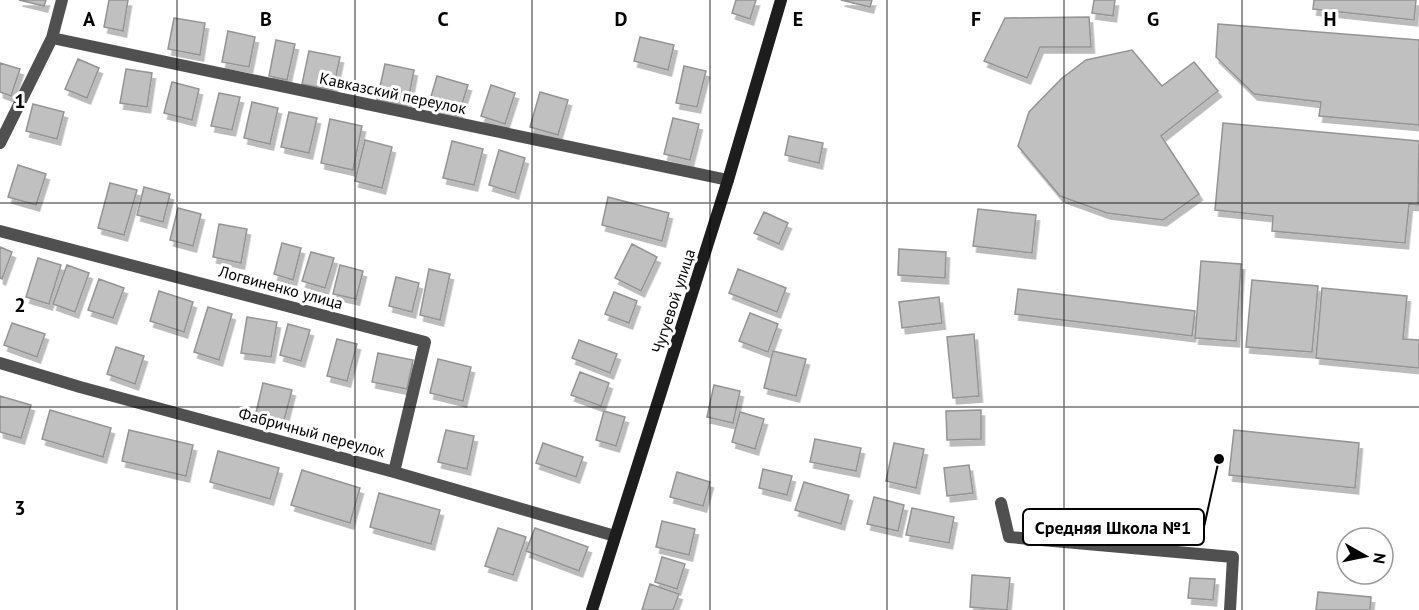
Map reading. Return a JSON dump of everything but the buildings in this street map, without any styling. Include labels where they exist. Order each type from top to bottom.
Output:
[{"type":"street","points":[[0,143],[52,38],[62,0]]},
{"type":"street","name":"Чугуевой улица","points":[[592,610],[728,180],[781,0]]},
{"type":"street","name":"Кавказский переулок","points":[[52,38],[728,180]]},
{"type":"street","name":"Логвиненко улица","points":[[0,231],[425,342],[394,472]]},
{"type":"street","name":"Фабричный переулок","points":[[0,363],[615,536]]},
{"type":"street","points":[[1001,502],[1010,537],[1233,557],[1230,610]]},
{"type":"place","name":"Средняя Школа №1","points":[[1219,459]]}]
